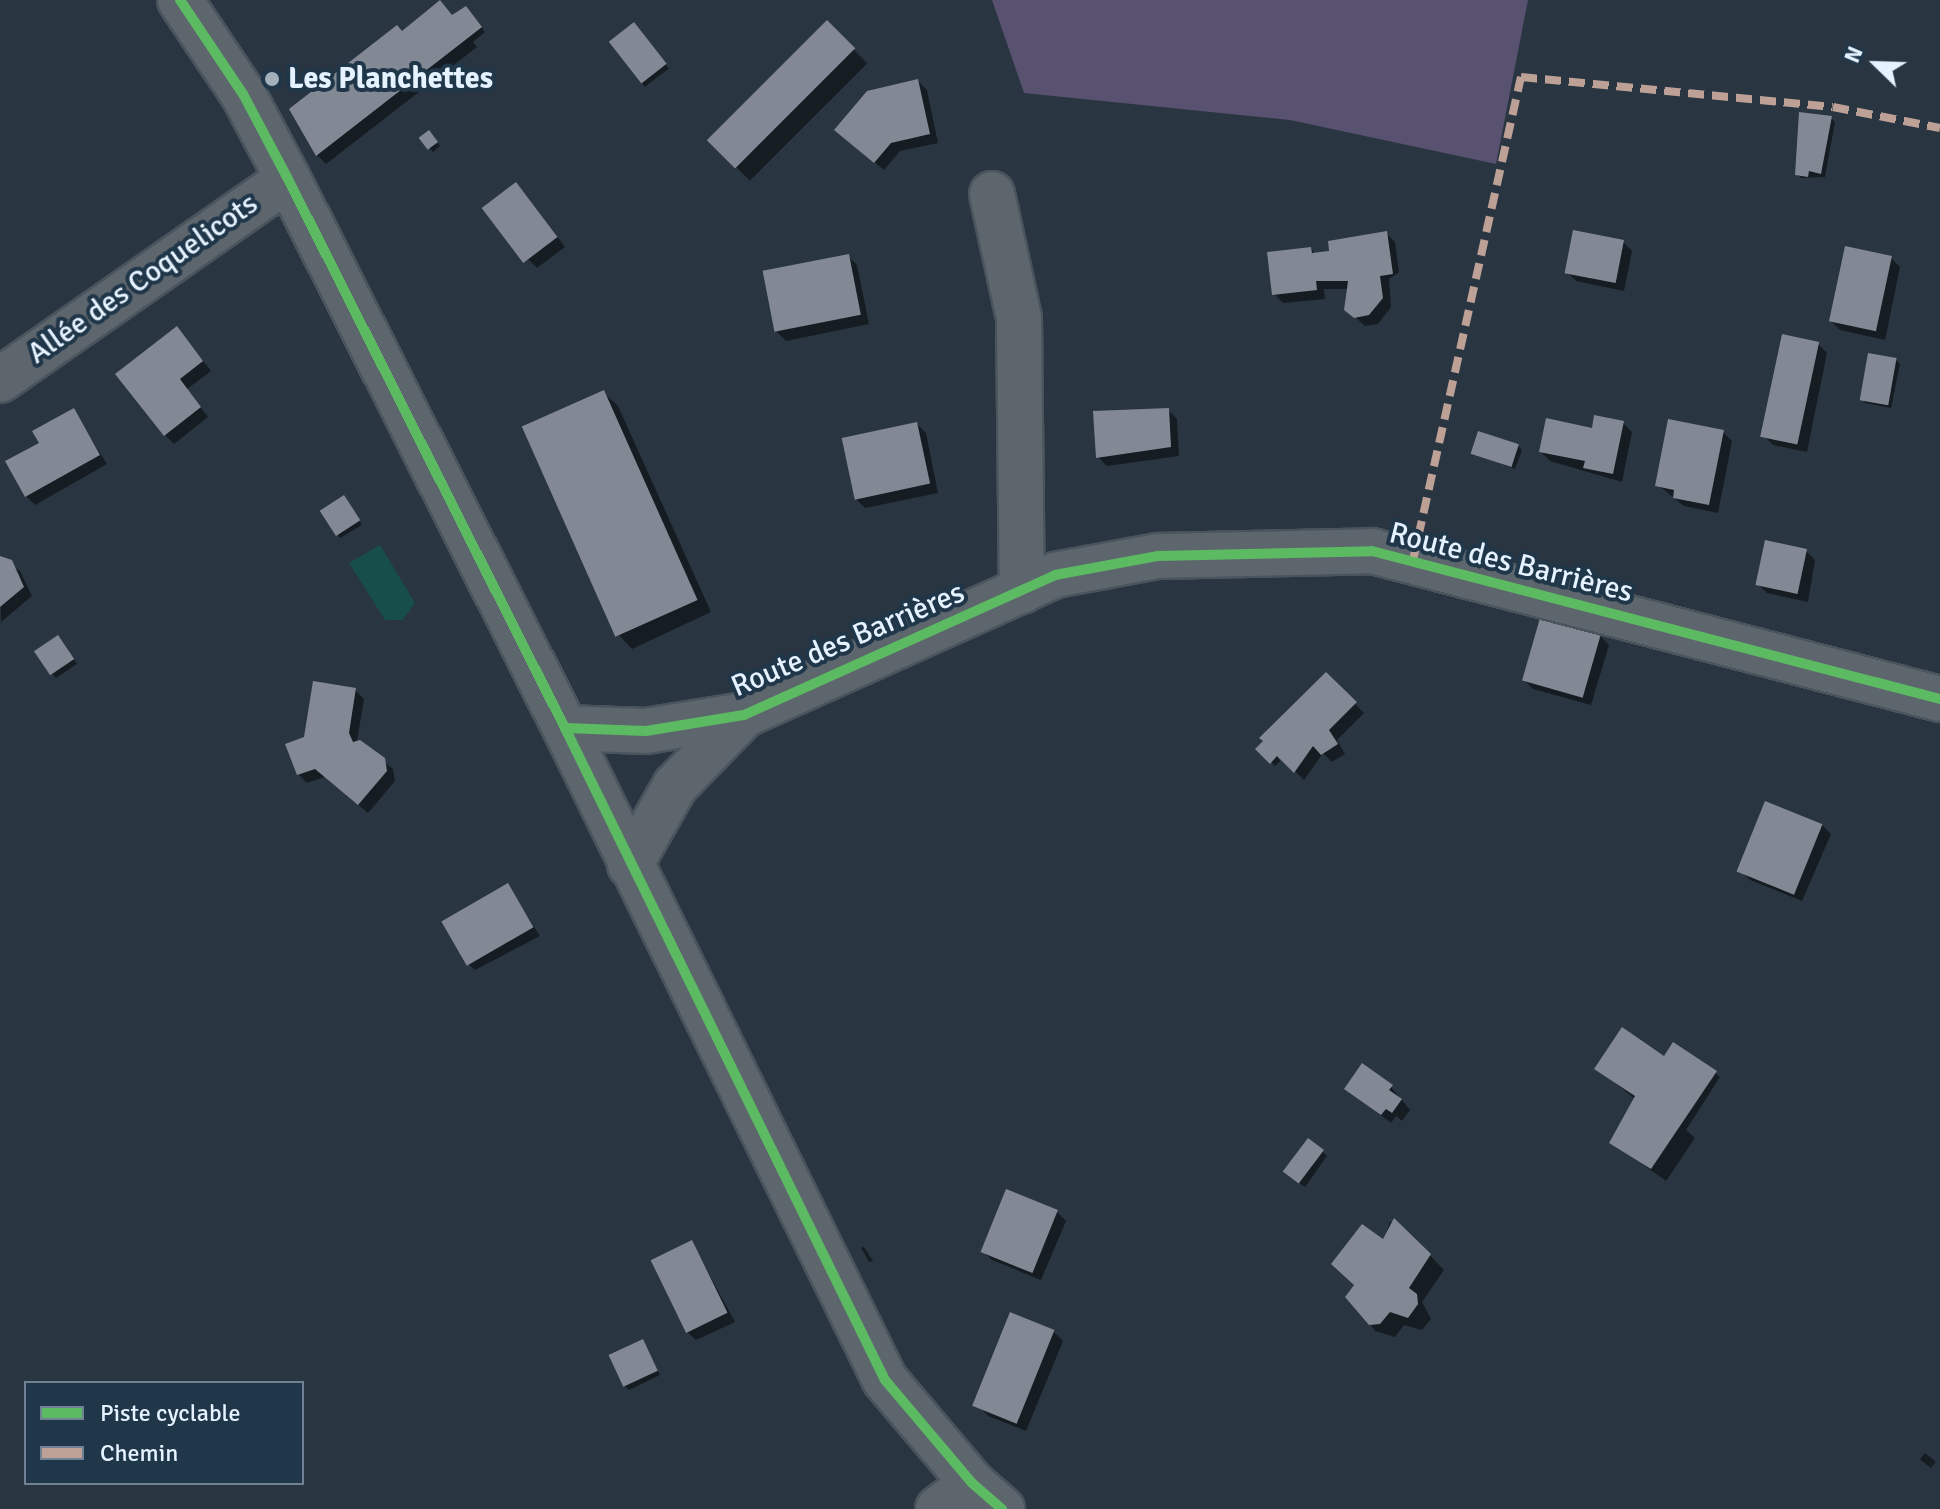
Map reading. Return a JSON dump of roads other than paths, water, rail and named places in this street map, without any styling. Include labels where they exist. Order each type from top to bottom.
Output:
[{"type":"street","points":[[180,0],[243,94],[288,179],[565,728],[885,1380],[971,1500]]},
{"type":"street","name":"Allée des Coquelicots","points":[[0,380],[288,179]]},
{"type":"street","points":[[992,194],[1019,318],[1022,591]]},
{"type":"street","name":"Route des Barrières","points":[[565,728],[646,731],[744,715],[1055,575],[1158,556],[1372,551],[1940,699]]},
{"type":"street","name":"Route des Barrières","points":[[630,865],[675,786],[744,715]]},
{"type":"place","name":"Les Planchettes","points":[[272,79]]}]
